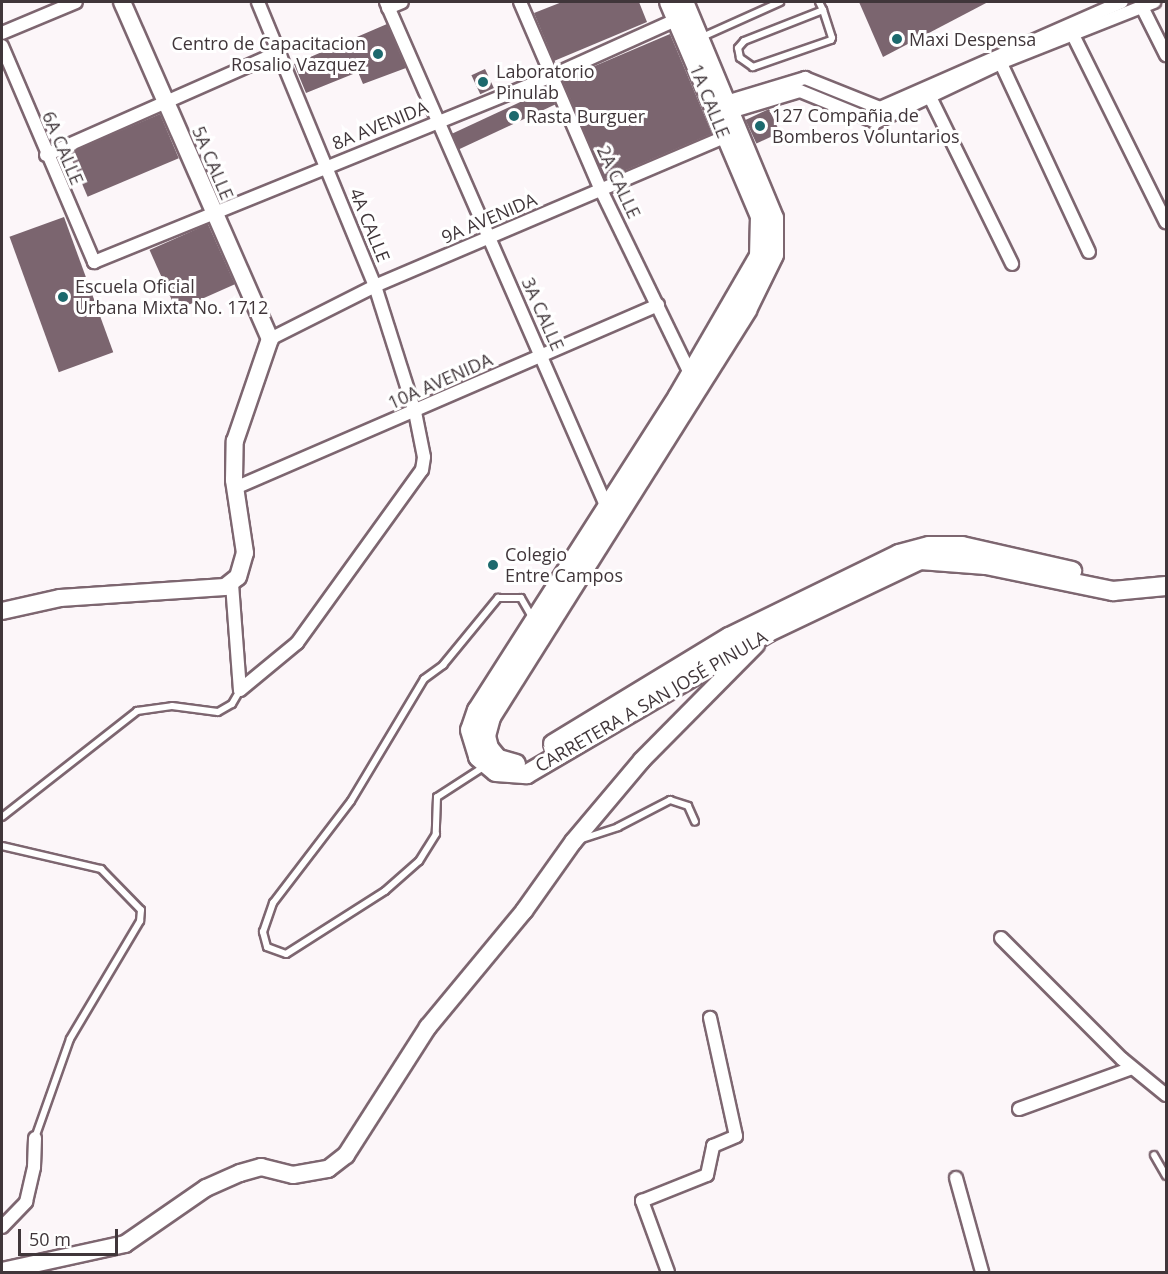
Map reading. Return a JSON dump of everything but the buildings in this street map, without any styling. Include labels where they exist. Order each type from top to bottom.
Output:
[{"type":"main road","name":"1A CALLE","points":[[669,2],[684,12],[699,38],[728,107],[758,197]]},
{"type":"main road","name":"1A CALLE","points":[[684,12],[724,137],[758,197]]},
{"type":"main road","name":"CARRETERA A SAN JOSÉ PINULA","points":[[758,197],[762,228],[759,259],[491,717],[487,744],[503,762],[525,762],[739,631],[908,551],[962,546],[1114,580],[1167,574]]},
{"type":"main road","name":"CARRETERA A SAN JOSÉ PINULA","points":[[758,197],[776,234],[768,272],[611,514],[533,622],[472,724],[472,746],[486,766],[506,774],[527,774],[769,632],[910,563],[930,559],[992,566],[1101,590],[1167,586]]},
{"type":"street","points":[[2,33],[76,2]]},
{"type":"street","name":"5A CALLE","points":[[122,2],[270,339]]},
{"type":"street","name":"4A CALLE","points":[[240,690],[297,643],[422,471],[416,412],[375,286],[258,2]]},
{"type":"street","points":[[387,5],[402,2]]},
{"type":"street","name":"2A CALLE","points":[[520,2],[601,190],[691,375]]},
{"type":"street","points":[[728,107],[800,91],[876,122],[930,97],[1066,22],[1122,2]]},
{"type":"street","points":[[728,107],[805,78],[880,108],[998,58],[1074,34],[1148,4],[1167,55]]},
{"type":"street","name":"3A CALLE","points":[[387,5],[611,514]]},
{"type":"street","name":"8A AVENIDA","points":[[94,262],[213,211],[552,76],[684,12]]},
{"type":"street","points":[[1066,22],[1167,222]]},
{"type":"street","name":"6A CALLE","points":[[2,46],[46,155],[94,262]]},
{"type":"street","points":[[46,155],[164,99],[279,52]]},
{"type":"street","points":[[998,58],[1089,252]]},
{"type":"street","points":[[930,97],[1012,264]]},
{"type":"street","name":"9A AVENIDA","points":[[270,339],[375,286],[724,137]]},
{"type":"street","name":"10A AVENIDA","points":[[235,488],[416,412],[658,305]]},
{"type":"street","points":[[240,690],[232,584],[245,553],[235,488],[240,419],[270,339]]},
{"type":"street","points":[[2,611],[60,598],[211,589],[232,584]]},
{"type":"street","points":[[2,1271],[124,1244],[206,1188],[240,1173],[261,1167],[293,1175],[328,1169],[346,1155],[428,1027],[524,911],[573,842],[642,760],[769,632]]},
{"type":"street","points":[[1001,938],[1132,1068],[1167,1095]]},
{"type":"street","points":[[668,1272],[642,1201],[707,1175],[713,1146],[736,1136],[710,1018]]},
{"type":"street","points":[[1019,1109],[1132,1068]]},
{"type":"street","points":[[2,1227],[26,1202],[34,1167],[35,1138]]},
{"type":"street","points":[[956,1178],[982,1272]]},
{"type":"lane","points":[[699,38],[780,2]]},
{"type":"lane","points":[[819,2],[823,10],[830,40],[753,67],[740,58],[738,48],[744,41],[823,10]]},
{"type":"lane","points":[[486,766],[437,797],[436,834],[419,861],[385,891],[286,954],[267,947],[263,932],[273,903],[351,801],[424,679],[443,666],[504,594],[521,598],[533,622]]},
{"type":"lane","points":[[2,817],[137,711],[172,706],[218,712],[232,704],[240,690]]},
{"type":"lane","points":[[573,842],[618,827],[670,800],[688,806],[695,822]]},
{"type":"lane","points":[[2,846],[101,869],[135,899],[141,910],[140,921],[70,1039],[35,1138]]},
{"type":"lane","points":[[1154,1155],[1167,1176]]},
{"type":"place","name":"Maxi Despensa","points":[[897,39]]},
{"type":"place","name":"Centro de Capacitacion Rosalio Vazquez","points":[[378,54]]},
{"type":"place","name":"Laboratorio Pinulab","points":[[483,82]]},
{"type":"place","name":"Rasta Burguer","points":[[514,116]]},
{"type":"place","name":"127 Compañia de Bomberos Voluntarios","points":[[760,126]]},
{"type":"place","name":"Escuela Oficial Urbana Mixta No. 1712","points":[[63,297]]},
{"type":"place","name":"Colegio Entre Campos","points":[[493,565]]}]
